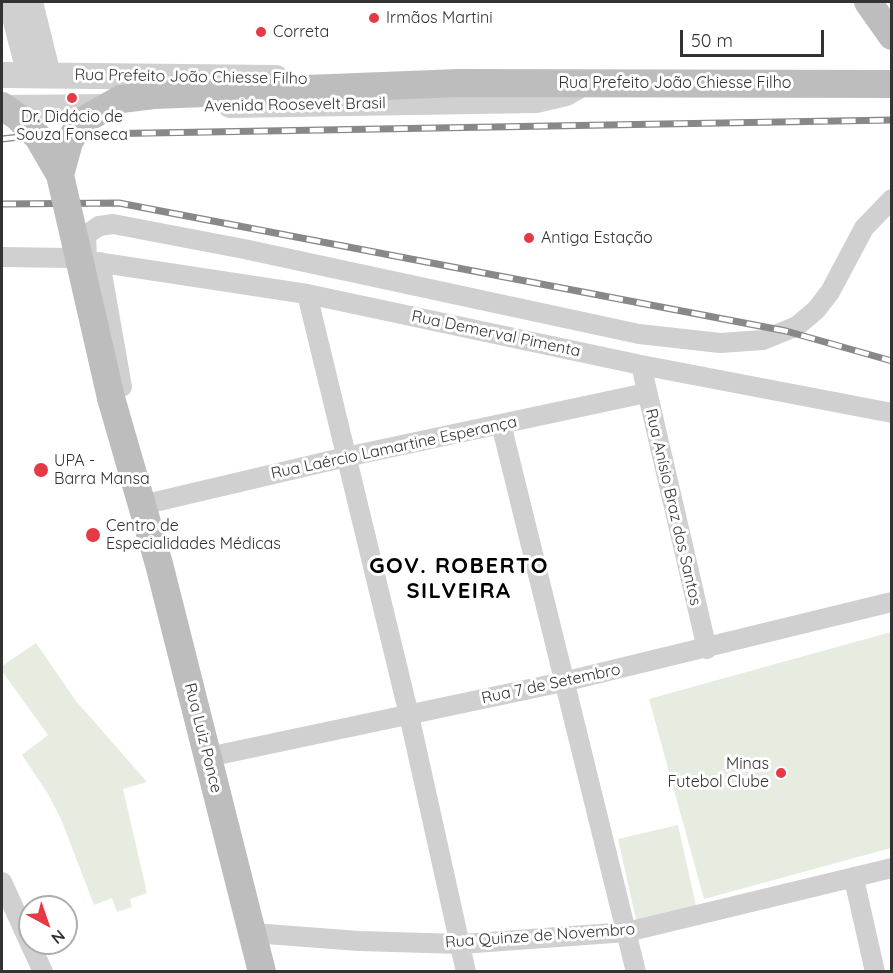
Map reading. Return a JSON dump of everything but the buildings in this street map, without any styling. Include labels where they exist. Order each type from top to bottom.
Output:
[{"type":"main road","points":[[868,2],[891,36]]},
{"type":"main road","name":"Rua Prefeito João Chiesse Filho","points":[[60,175],[69,142],[78,126],[95,112],[121,99],[154,95],[459,83],[891,84]]},
{"type":"main road","points":[[2,107],[18,117],[38,137],[60,175]]},
{"type":"main road","name":"Rua Luiz Ponce","points":[[60,175],[111,398],[142,505],[262,972]]},
{"type":"street","points":[[11,2],[39,75]]},
{"type":"street","points":[[30,2],[39,75]]},
{"type":"street","name":"Rua Prefeito João Chiesse Filho","points":[[2,75],[430,79],[459,83]]},
{"type":"street","name":"Avenida Roosevelt Brasil","points":[[2,107],[536,100],[566,93],[585,82]]},
{"type":"street","name":"Rua Luiz Ponce","points":[[142,505],[94,261],[86,235],[99,225],[113,224],[244,249],[639,334],[720,343],[763,340],[797,326],[816,310],[830,292],[864,228],[891,199]]},
{"type":"street","name":"Rua Demerval Pimenta","points":[[2,257],[94,261],[307,294],[641,364],[891,413]]},
{"type":"street","points":[[307,294],[409,715],[466,972]]},
{"type":"street","name":"Rua Anísio Braz dos Santos","points":[[641,364],[707,649]]},
{"type":"street","name":"Rua Laércio Lamartine Esperança","points":[[142,505],[346,457],[646,393]]},
{"type":"street","points":[[501,424],[636,972]]},
{"type":"street","name":"Rua 7 de Setembro","points":[[208,758],[563,682],[707,649],[891,602]]},
{"type":"street","name":"Rua Quinze de Novembro","points":[[253,933],[359,941],[461,944],[627,932],[854,879],[891,868]]},
{"type":"street","points":[[854,879],[875,972]]},
{"type":"street","points":[[2,882],[43,972]]},
{"type":"shaded area","name":"Minas Futebol Clube","points":[[891,632],[891,848],[704,899],[649,699]]},
{"type":"shaded area","points":[[36,643],[76,701],[147,782],[123,789],[147,893],[130,899],[132,907],[117,912],[112,898],[94,905],[61,819],[48,794],[22,755],[48,735],[2,671],[2,666]]},
{"type":"shaded area","points":[[678,825],[697,910],[637,924],[618,839]]},
{"type":"railway","points":[[2,139],[36,135],[892,120]]},
{"type":"railway","points":[[2,204],[119,203],[786,331],[892,361]]},
{"type":"place","name":"Irmãos Martini","points":[[374,18]]},
{"type":"place","name":"Correta","points":[[261,32]]},
{"type":"place","name":"Dr. Didácio de Souza Fonseca","points":[[72,98]]},
{"type":"place","name":"Antiga Estação","points":[[529,238]]},
{"type":"place","name":"UPA - Barra Mansa","points":[[41,470]]},
{"type":"place","name":"Centro de Especialidades Médicas","points":[[93,535]]},
{"type":"place","name":"Minas Futebol Clube","points":[[781,773]]},
{"type":"district","name":"GOV. ROBERTO SILVEIRA","points":[[459,578]]}]
